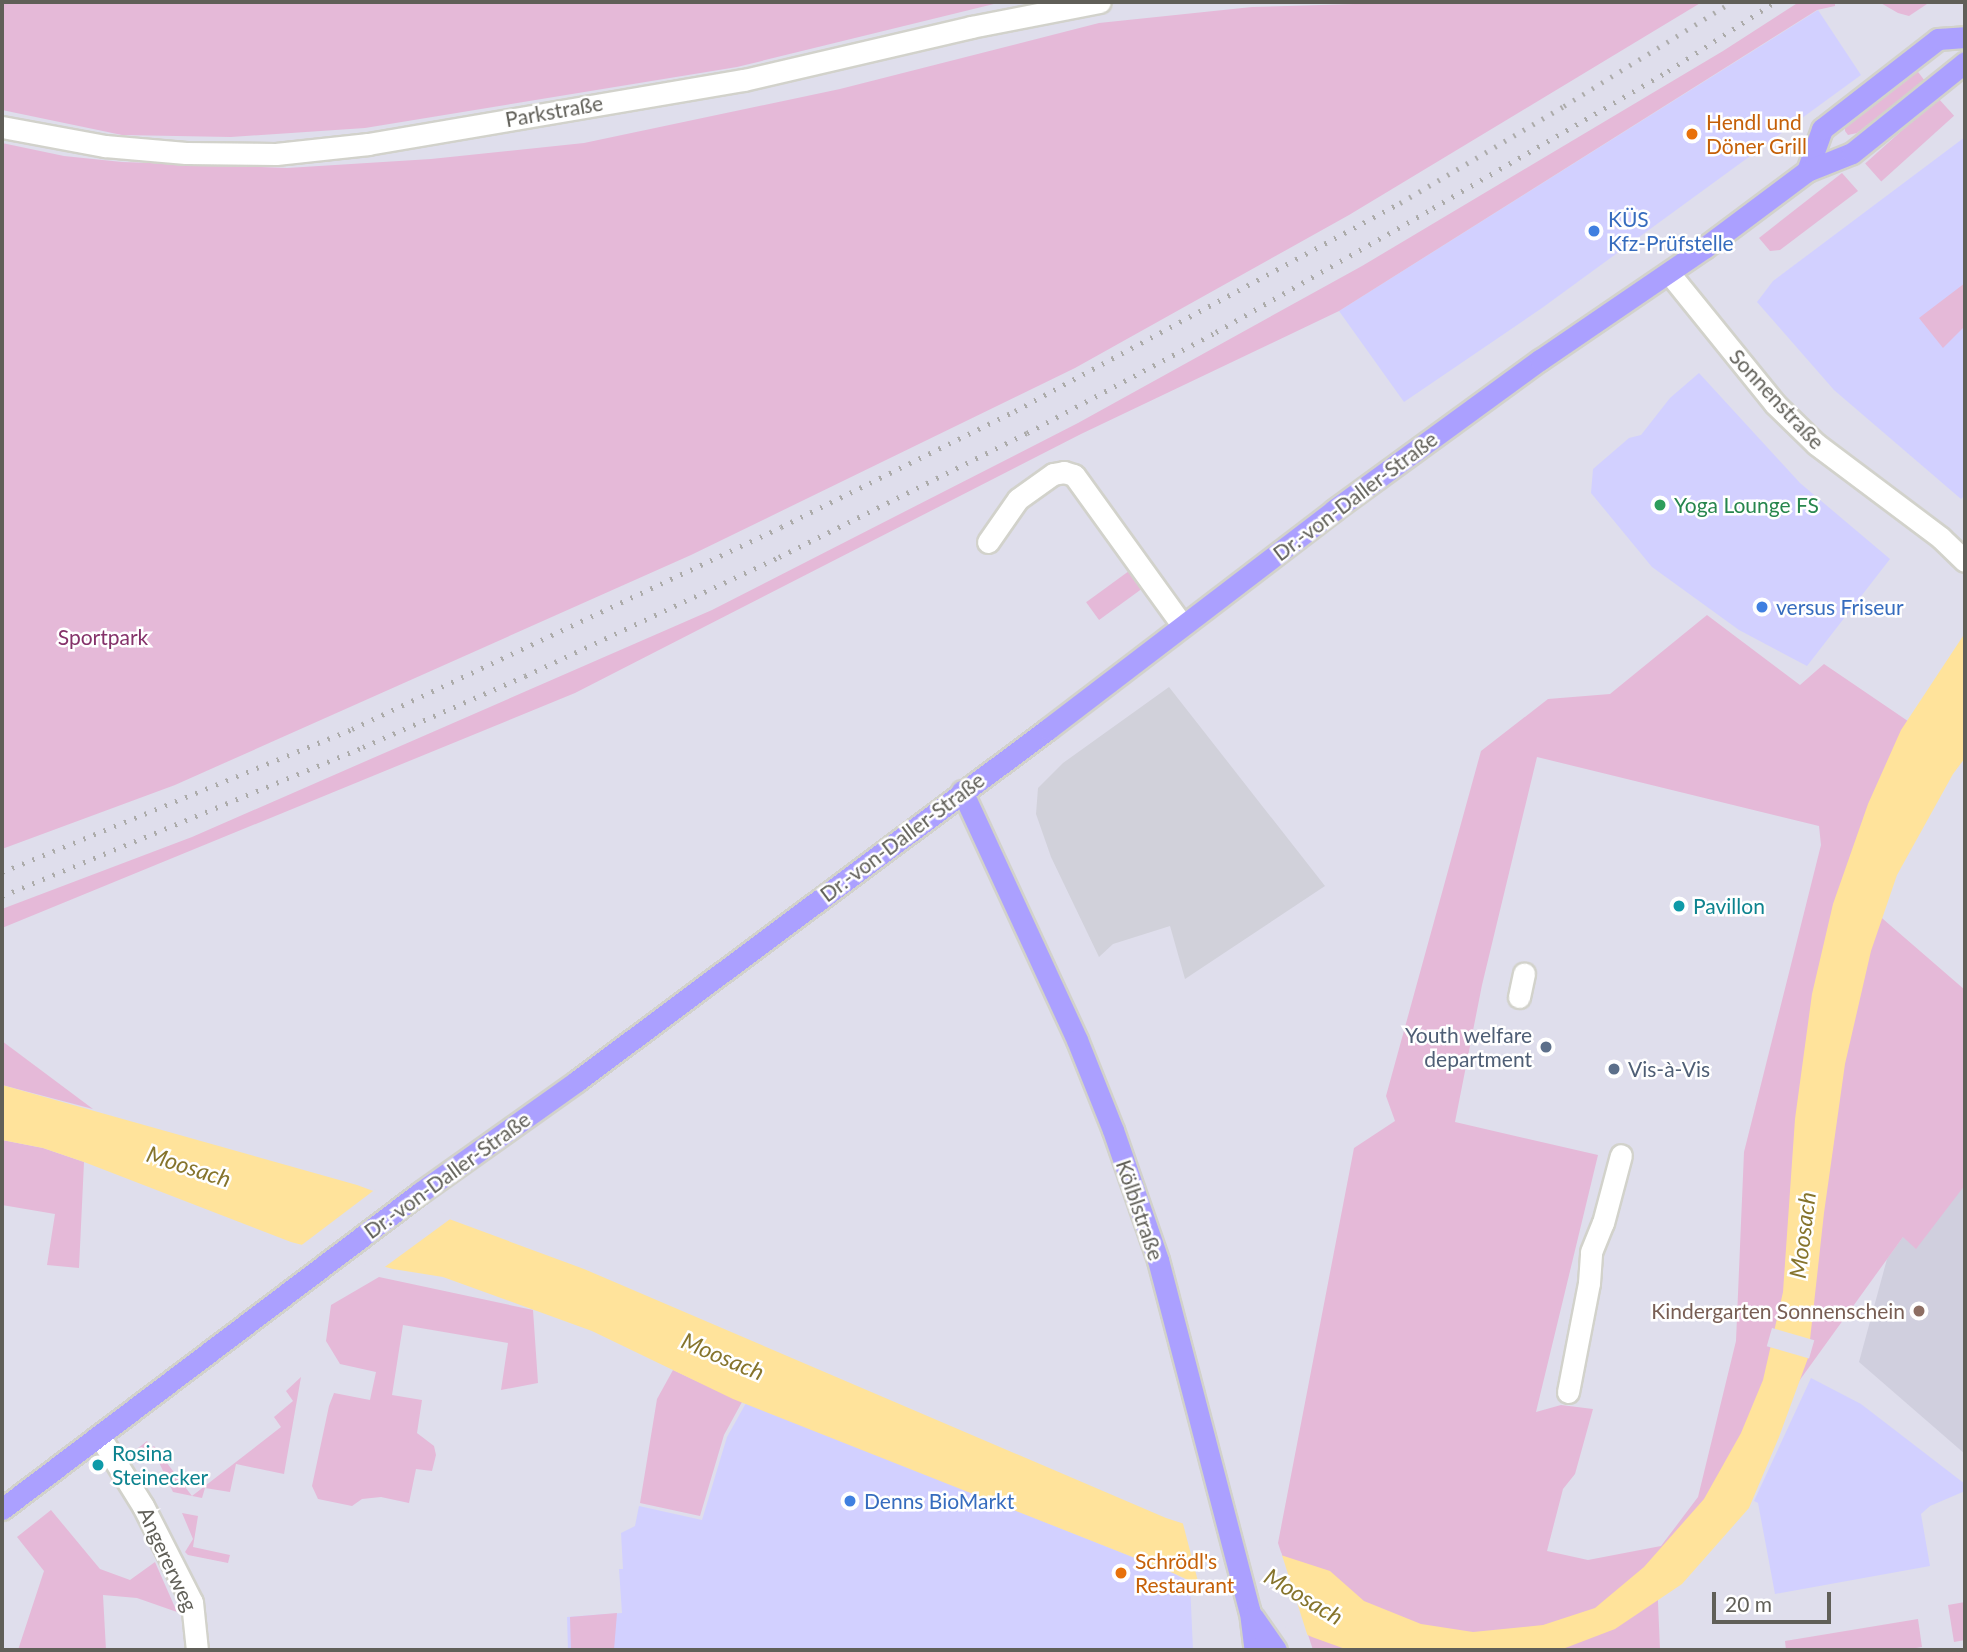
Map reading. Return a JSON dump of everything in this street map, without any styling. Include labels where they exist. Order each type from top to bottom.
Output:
[{"type":"main road","points":[[1807,171],[1822,130],[1938,39],[1965,37]]},
{"type":"main road","name":"Dr.-von-Daller-Straße","points":[[2,1509],[421,1192],[577,1081],[1182,625],[1540,360],[1669,273],[1807,171],[1852,153],[1965,62]]},
{"type":"main road","name":"Kölblstraße","points":[[962,791],[1077,1040],[1113,1130],[1158,1260],[1250,1612],[1255,1650]]},
{"type":"main road","points":[[1250,1612],[1276,1650]]},
{"type":"street","name":"Parkstraße","points":[[2,127],[104,146],[186,153],[276,154],[368,144],[744,80],[971,27],[1101,2]]},
{"type":"street","name":"Sonnenstraße","points":[[1669,273],[1775,404],[1816,444],[1941,538],[1965,561]]},
{"type":"street","points":[[988,542],[1018,499],[1053,474],[1065,471],[1074,475],[1182,625]]},
{"type":"street","points":[[1519,997],[1524,974]]},
{"type":"street","points":[[1568,1392],[1589,1283],[1591,1252],[1603,1223],[1620,1155]]},
{"type":"street","name":"Angererweg","points":[[100,1437],[153,1503],[192,1602],[197,1650]]},
{"type":"shaded area","points":[[1818,10],[1861,75],[1542,308],[1404,402],[1339,311]]},
{"type":"shaded area","points":[[1965,137],[1965,495],[1961,499],[1834,390],[1757,302],[1773,281]]},
{"type":"shaded area","points":[[1699,373],[1800,483],[1890,559],[1807,666],[1739,630],[1652,567],[1591,493],[1593,469],[1629,438],[1641,435],[1670,398]]},
{"type":"shaded area","points":[[1169,687],[1325,886],[1185,979],[1170,926],[1113,944],[1099,957],[1051,857],[1036,814],[1038,788],[1063,763]]},
{"type":"shaded area","name":"Kindergarten Sonnenschein","points":[[1965,1150],[1965,1454],[1859,1362],[1887,1259]]},
{"type":"shaded area","points":[[1811,1378],[1861,1404],[1965,1484],[1965,1491],[1930,1506],[1921,1514],[1930,1566],[1775,1594],[1758,1503],[1754,1501]]},
{"type":"shaded area","points":[[746,1403],[1173,1573],[1190,1583],[1193,1650],[568,1650],[567,1617],[622,1613],[619,1569],[623,1569],[621,1533],[635,1526],[639,1506],[702,1520],[727,1437]]},
{"type":"green space","points":[[2,2],[1002,2],[737,67],[365,128],[231,137],[122,135],[2,110]]},
{"type":"green space","name":"Sportpark","points":[[1423,2],[1702,2],[1349,215],[1075,368],[691,555],[175,785],[2,849],[2,143],[64,156],[122,162],[287,168],[431,159],[584,143],[840,89],[1099,23],[1252,7]]},
{"type":"green space","points":[[1799,2],[1835,2],[1835,6],[1817,10],[1339,311],[1081,434],[575,693],[2,928],[2,909],[192,837],[712,610],[1078,423],[1362,266],[1723,51]]},
{"type":"green space","points":[[1879,2],[1930,2],[1909,16]]},
{"type":"green space","points":[[1915,68],[1925,81],[1857,133],[1848,135],[1845,123]]},
{"type":"green space","points":[[1938,98],[1954,116],[1881,181],[1865,164]]},
{"type":"green space","points":[[1842,173],[1858,191],[1780,250],[1770,251],[1759,238]]},
{"type":"green space","points":[[1965,283],[1965,326],[1943,348],[1919,318]]},
{"type":"green space","points":[[1129,571],[1142,589],[1099,620],[1086,602]]},
{"type":"green space","points":[[1707,615],[1800,685],[1824,664],[1924,732],[1853,893],[1965,990],[1965,1185],[1916,1249],[1903,1237],[1657,1578],[1660,1650],[1313,1650],[1278,1543],[1354,1148],[1395,1121],[1386,1096],[1481,751],[1548,699],[1610,694]],"holes":[[[1537,757],[1819,826],[1821,845],[1744,1152],[1736,1341],[1698,1497],[1661,1546],[1588,1560],[1547,1551],[1563,1489],[1575,1474],[1593,1409],[1561,1405],[1536,1412],[1598,1155],[1455,1122],[1482,985]]]},
{"type":"green space","points":[[2,1041],[93,1109],[2,1085]]},
{"type":"green space","points":[[2,1140],[43,1148],[84,1162],[79,1268],[47,1265],[55,1214],[2,1205]]},
{"type":"green space","points":[[379,1277],[533,1310],[538,1383],[501,1390],[508,1343],[403,1325],[392,1395],[422,1400],[417,1433],[434,1446],[436,1455],[432,1471],[416,1469],[409,1503],[381,1497],[362,1499],[352,1506],[318,1499],[312,1486],[334,1393],[370,1400],[376,1372],[340,1364],[326,1341],[331,1305]]},
{"type":"green space","points":[[673,1370],[742,1402],[724,1435],[700,1516],[640,1503],[657,1399]]},
{"type":"green space","points":[[301,1377],[284,1474],[236,1464],[230,1492],[205,1488],[202,1498],[192,1496],[281,1427],[274,1417],[293,1401],[286,1391]]},
{"type":"green space","points":[[147,1441],[151,1448],[154,1446],[192,1496],[173,1492],[155,1454],[140,1454],[137,1449]]},
{"type":"green space","points":[[51,1510],[100,1569],[130,1580],[155,1562],[177,1612],[137,1598],[103,1595],[106,1650],[18,1650],[44,1571],[17,1537]]},
{"type":"green space","points":[[182,1513],[198,1516],[193,1547],[230,1555],[228,1563],[188,1555],[185,1552],[193,1539]]},
{"type":"green space","points":[[1965,1602],[1965,1640],[1954,1642],[1948,1605]]},
{"type":"green space","points":[[617,1613],[614,1650],[571,1650],[570,1617]]},
{"type":"green space","points":[[1918,1619],[1922,1647],[1904,1650],[1786,1650],[1785,1641]]},
{"type":"water","name":"Moosach","points":[[1965,633],[1965,758],[1953,774],[1897,875],[1871,951],[1845,1064],[1824,1213],[1808,1358],[1779,1437],[1749,1508],[1682,1584],[1615,1629],[1560,1650],[1348,1650],[1312,1637],[1173,1573],[733,1399],[592,1331],[443,1277],[393,1269],[291,1242],[84,1162],[43,1148],[2,1140],[2,1085],[357,1185],[584,1269],[1166,1518],[1330,1571],[1364,1601],[1421,1624],[1473,1632],[1543,1625],[1595,1608],[1644,1567],[1704,1499],[1741,1433],[1763,1380],[1783,1292],[1795,1119],[1812,994],[1833,904],[1868,804],[1901,730]]},
{"type":"pier","points":[[377,1188],[453,1217],[382,1269],[299,1247]]},
{"type":"pier","points":[[1772,1328],[1814,1340],[1809,1358],[1767,1346]]},
{"type":"pier","points":[[1182,1520],[1281,1552],[1308,1637],[1200,1589]]},
{"type":"railway","points":[[2,872],[352,729],[781,527],[1015,411],[1400,203],[1732,2]]},
{"type":"railway","points":[[2,896],[363,747],[525,676],[779,557],[1027,433],[1216,332],[1433,208],[1668,71],[1775,2]]},
{"type":"place","name":"Hendl und Döner Grill","points":[[1692,134]]},
{"type":"place","name":"KÜS Kfz-Prüfstelle","points":[[1594,231]]},
{"type":"place","name":"Yoga Lounge FS","points":[[1660,505]]},
{"type":"place","name":"versus Friseur","points":[[1762,607]]},
{"type":"place","name":"Pavillon","points":[[1679,906]]},
{"type":"place","name":"Youth welfare department","points":[[1546,1047]]},
{"type":"place","name":"Vis-à-Vis","points":[[1614,1069]]},
{"type":"place","name":"Kindergarten Sonnenschein","points":[[1919,1311]]},
{"type":"place","name":"Rosina Steinecker","points":[[98,1465]]},
{"type":"place","name":"Denns BioMarkt","points":[[850,1501]]},
{"type":"place","name":"Schrödl's Restaurant","points":[[1121,1573]]}]
